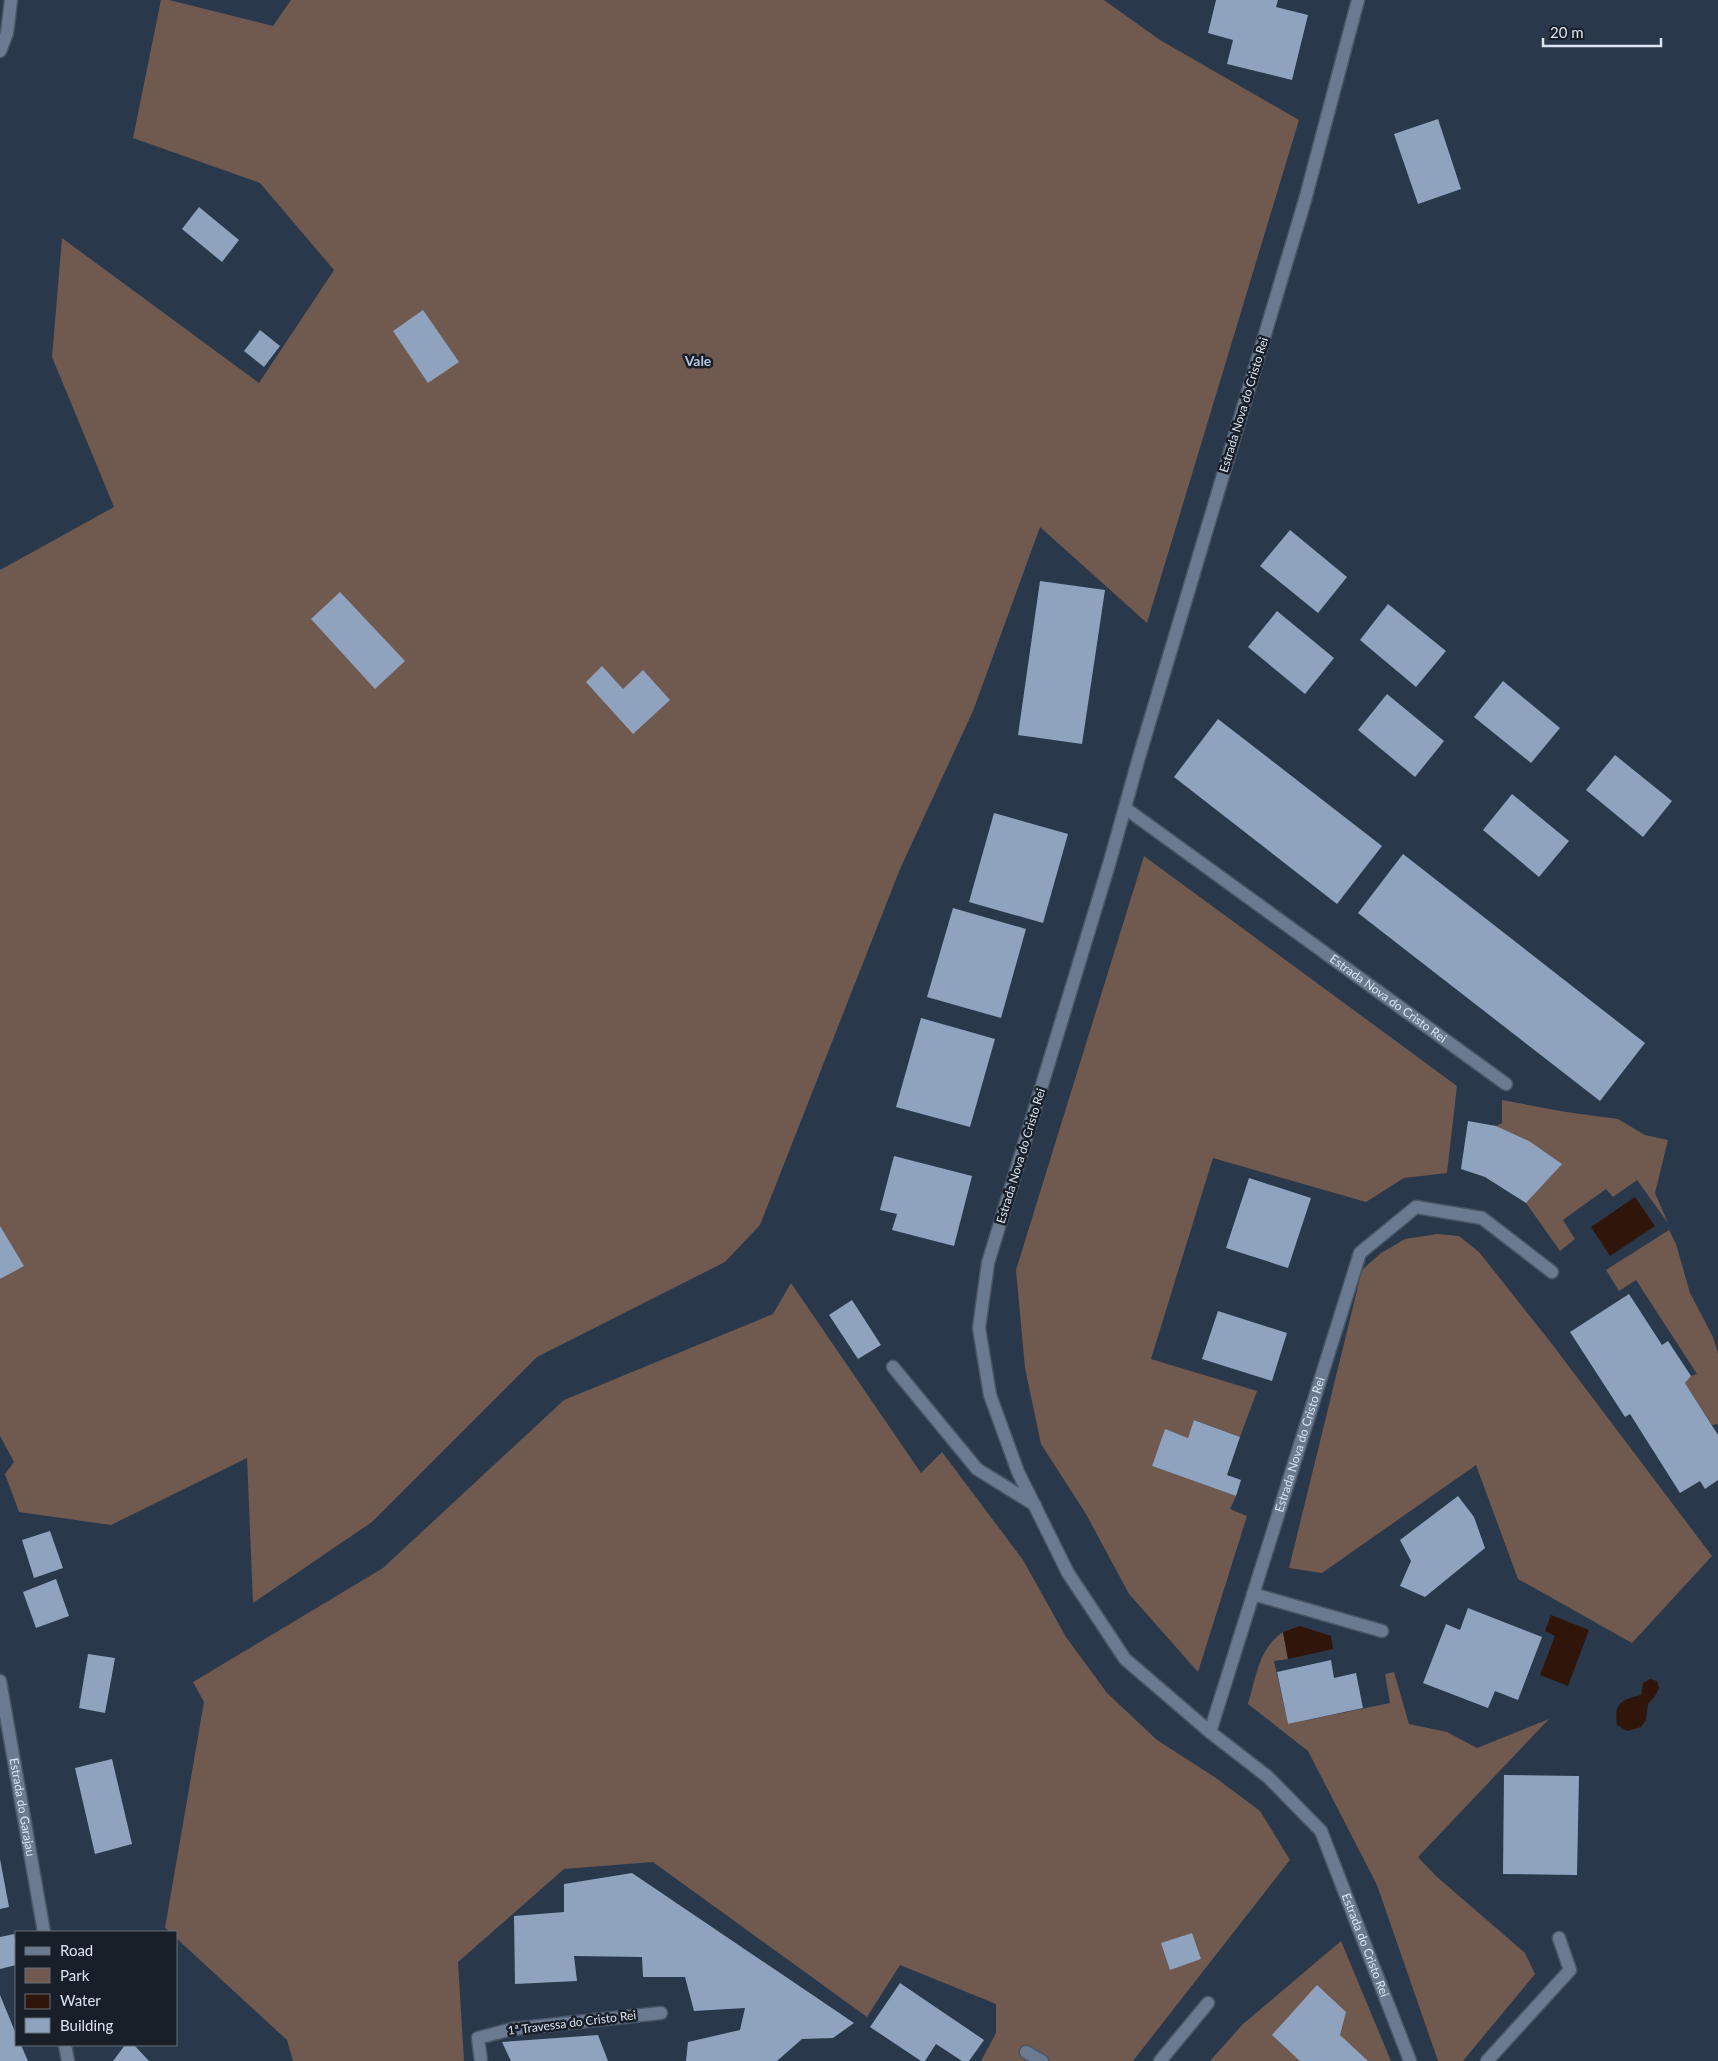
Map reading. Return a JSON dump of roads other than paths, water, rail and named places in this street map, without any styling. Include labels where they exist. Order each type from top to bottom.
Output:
[{"type":"street","points":[[0,51],[7,33],[11,0]]},
{"type":"street","name":"Estrada Nova do Cristo Rei","points":[[1321,1831],[1268,1777],[1210,1732],[1125,1659],[1068,1573],[1018,1472],[990,1395],[978,1328],[988,1263],[1305,200],[1358,0]]},
{"type":"street","name":"Estrada Nova do Cristo Rei","points":[[1125,808],[1506,1084]]},
{"type":"street","name":"Estrada Nova do Cristo Rei","points":[[1210,1732],[1360,1253],[1416,1207],[1482,1218],[1552,1272]]},
{"type":"street","points":[[894,1367],[977,1469],[1034,1505]]},
{"type":"street","points":[[1253,1594],[1382,1631]]},
{"type":"street","name":"Estrada do Garajau","points":[[0,1681],[44,1931]]},
{"type":"street","name":"Estrada do Cristo Rei","points":[[1321,1831],[1410,2061]]},
{"type":"street","points":[[1487,2061],[1570,1970],[1559,1938]]},
{"type":"street","points":[[1160,2061],[1208,2003]]},
{"type":"street","name":"1ª Travessa do Cristo Rei","points":[[481,2061],[478,2038],[512,2029],[661,2013]]},
{"type":"street","points":[[65,2046],[68,2061]]},
{"type":"street","points":[[1026,2052],[1042,2061]]},
{"type":"water","points":[[1635,1197],[1655,1226],[1610,1256],[1591,1227]]},
{"type":"water","points":[[1551,1615],[1589,1630],[1568,1686],[1540,1675],[1555,1636],[1545,1631]]},
{"type":"water","points":[[1300,1626],[1331,1636],[1333,1649],[1288,1659],[1283,1632]]},
{"type":"water","points":[[1650,1679],[1657,1681],[1659,1688],[1648,1704],[1646,1720],[1641,1727],[1627,1731],[1617,1725],[1618,1707],[1623,1701],[1641,1695],[1643,1683]]},
{"type":"district","name":"Vale","points":[[698,361]]}]
